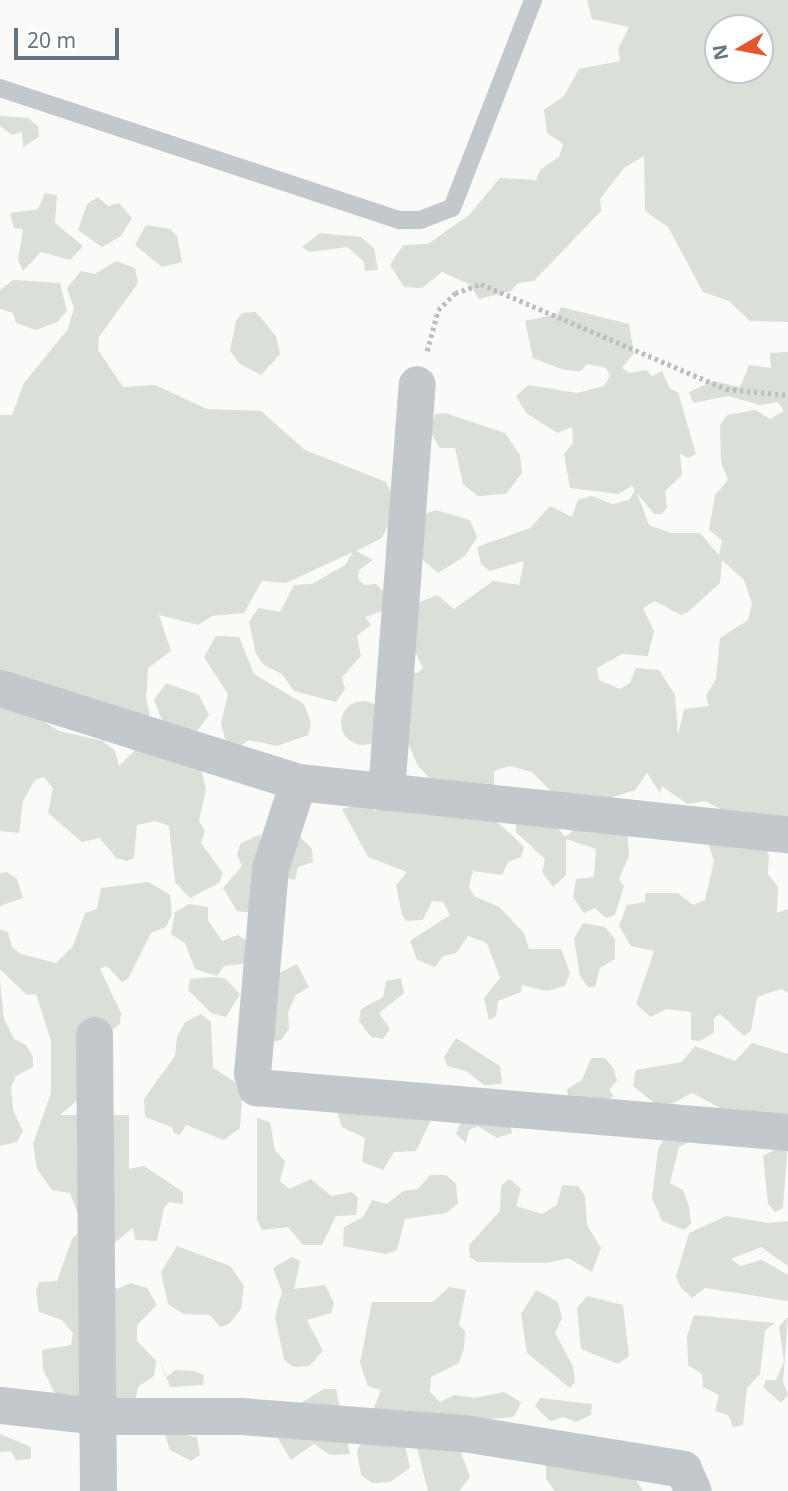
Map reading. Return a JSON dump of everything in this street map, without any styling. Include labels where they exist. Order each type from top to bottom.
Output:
[{"type":"street","points":[[387,793],[417,384]]},
{"type":"street","points":[[0,688],[298,782],[788,834]]},
{"type":"street","points":[[298,782],[270,868],[252,1073],[256,1087],[788,1132]]},
{"type":"street","points":[[94,1035],[97,1491]]},
{"type":"street","points":[[0,1405],[96,1416],[241,1416],[464,1433],[683,1469],[693,1491]]},
{"type":"lane","points":[[0,88],[400,220],[420,220],[452,208],[533,0]]},
{"type":"path","points":[[417,384],[438,310],[456,293],[481,284],[726,388],[788,395]]},
{"type":"shaded area","points":[[587,0],[788,0],[788,322],[750,321],[729,301],[703,292],[668,227],[645,211],[644,156],[624,168],[600,199],[601,211],[534,281],[518,283],[511,291],[479,299],[469,284],[442,272],[422,288],[404,287],[390,265],[403,245],[428,244],[469,215],[500,178],[536,180],[540,170],[559,157],[563,144],[547,133],[544,110],[564,96],[579,69],[620,61],[618,49],[629,27],[592,19]]},
{"type":"shaded area","points":[[0,116],[28,118],[38,126],[39,137],[23,147],[22,132],[12,135],[0,126]]},
{"type":"shaded area","points":[[45,193],[57,195],[55,223],[83,246],[70,260],[41,252],[23,271],[18,260],[23,229],[14,228],[10,213],[38,209]]},
{"type":"shaded area","points":[[98,197],[108,206],[119,203],[132,218],[121,236],[102,247],[78,230],[87,204]]},
{"type":"shaded area","points":[[146,225],[170,229],[177,236],[182,262],[162,267],[135,245]]},
{"type":"shaded area","points":[[320,233],[361,237],[374,248],[378,270],[365,271],[364,262],[348,247],[309,252],[302,247]]},
{"type":"shaded area","points":[[116,261],[135,268],[138,283],[99,337],[98,350],[123,387],[155,385],[207,409],[261,411],[305,450],[386,482],[397,505],[382,538],[356,551],[373,560],[359,570],[358,579],[364,585],[376,584],[387,595],[388,609],[365,617],[371,625],[357,636],[361,656],[342,677],[345,689],[336,702],[294,691],[282,674],[264,665],[256,654],[249,622],[258,608],[280,612],[294,585],[312,584],[345,565],[353,552],[286,583],[262,581],[244,613],[212,616],[198,625],[159,615],[171,651],[148,668],[146,699],[152,725],[0,675],[0,415],[12,415],[24,383],[68,329],[74,308],[67,288],[81,271],[95,274]]},
{"type":"shaded area","points":[[13,280],[60,283],[67,311],[57,322],[36,330],[16,323],[13,313],[0,309],[0,290]]},
{"type":"shaded area","points":[[561,307],[629,324],[634,353],[622,368],[630,373],[646,370],[652,376],[662,371],[670,389],[678,392],[696,454],[688,458],[680,454],[682,475],[665,491],[667,507],[662,514],[654,514],[637,493],[649,525],[671,533],[700,533],[719,555],[722,540],[709,530],[715,495],[728,480],[721,462],[720,425],[727,415],[756,410],[770,419],[784,411],[778,402],[760,405],[728,396],[693,403],[689,392],[713,381],[740,387],[749,365],[771,368],[770,353],[788,352],[788,843],[705,801],[687,804],[662,786],[660,793],[647,773],[635,790],[607,799],[554,794],[532,772],[510,766],[494,771],[494,786],[434,783],[418,766],[404,734],[398,669],[417,673],[423,668],[409,640],[410,606],[437,595],[454,609],[493,581],[519,585],[524,561],[490,571],[481,564],[477,547],[530,528],[550,506],[572,517],[578,500],[592,496],[612,504],[629,500],[635,490],[632,486],[618,494],[570,488],[564,454],[573,443],[572,427],[557,433],[526,413],[516,396],[528,385],[577,393],[604,386],[610,376],[606,368],[587,364],[581,371],[564,370],[533,358],[525,321],[558,314]],"holes":[[[722,560],[744,580],[752,603],[748,620],[720,638],[716,679],[706,696],[709,706],[684,709],[678,735],[675,695],[659,670],[636,668],[630,683],[620,689],[599,680],[597,668],[622,654],[648,656],[654,631],[643,608],[655,601],[681,615],[688,612],[720,583]]]},
{"type":"shaded area","points":[[256,312],[276,336],[280,354],[261,375],[240,364],[230,351],[236,321],[242,313]]},
{"type":"shaded area","points":[[445,413],[505,433],[520,455],[522,473],[506,494],[478,496],[463,484],[455,448],[440,448],[430,432],[435,414]]},
{"type":"shaded area","points":[[436,510],[470,520],[477,537],[465,556],[438,573],[421,558],[425,514]]},
{"type":"shaded area","points":[[216,636],[239,637],[254,674],[304,704],[311,723],[308,735],[277,746],[249,740],[238,747],[225,739],[221,723],[228,694],[204,657]]},
{"type":"shaded area","points":[[166,683],[199,695],[209,715],[197,731],[163,723],[154,700]]},
{"type":"shaded area","points":[[0,695],[59,731],[103,741],[115,751],[119,766],[136,749],[199,762],[206,789],[199,821],[205,831],[201,843],[223,873],[219,883],[190,898],[175,882],[169,826],[156,821],[137,825],[134,858],[127,861],[116,858],[100,838],[82,842],[48,813],[53,788],[44,777],[35,780],[23,801],[19,833],[0,831]]},
{"type":"shaded area","points":[[363,701],[379,707],[385,723],[379,739],[363,745],[347,739],[341,723],[347,707]]},
{"type":"shaded area","points":[[366,802],[375,811],[381,803],[493,819],[513,836],[524,847],[521,857],[508,862],[502,875],[473,871],[469,887],[474,896],[499,907],[524,933],[529,949],[561,949],[570,973],[565,986],[547,991],[522,985],[521,992],[498,1001],[496,1016],[489,1020],[484,998],[500,978],[487,943],[468,936],[456,953],[443,956],[435,967],[417,960],[410,941],[450,915],[443,902],[432,901],[423,920],[407,921],[402,915],[396,885],[407,872],[368,857],[342,809]]},
{"type":"shaded area","points":[[516,819],[557,827],[565,837],[575,829],[627,832],[629,856],[619,879],[624,886],[615,915],[606,918],[595,908],[584,913],[573,897],[576,879],[594,877],[596,849],[566,839],[566,875],[553,887],[542,872],[545,859],[516,832]]},
{"type":"shaded area","points":[[261,834],[256,913],[237,911],[223,888],[242,866],[237,854],[241,843]]},
{"type":"shaded area","points":[[299,836],[312,849],[313,862],[298,867],[295,880],[270,875]]},
{"type":"shaded area","points":[[708,843],[758,844],[769,854],[768,874],[778,887],[777,913],[788,909],[788,993],[781,989],[757,997],[751,1031],[744,1036],[720,1014],[714,1018],[714,1033],[700,1041],[691,1040],[691,1012],[666,1009],[651,1017],[636,1004],[654,951],[631,946],[619,926],[627,905],[645,902],[645,893],[678,893],[693,905],[705,900],[714,861]]},
{"type":"shaded area","points":[[7,872],[17,879],[23,898],[0,906],[0,873]]},
{"type":"shaded area","points":[[149,882],[170,895],[172,914],[166,927],[151,933],[128,979],[122,982],[107,966],[100,969],[121,1013],[120,1024],[113,1029],[112,1049],[82,1096],[60,1115],[129,1115],[129,1169],[144,1166],[183,1192],[183,1204],[169,1202],[164,1208],[157,1241],[135,1240],[133,1228],[113,1244],[106,1280],[117,1289],[131,1283],[147,1288],[157,1305],[137,1325],[137,1341],[156,1361],[154,1376],[138,1387],[134,1408],[66,1400],[54,1392],[43,1369],[42,1350],[71,1345],[73,1333],[62,1320],[39,1312],[36,1291],[39,1282],[57,1281],[72,1239],[83,1228],[70,1193],[52,1190],[37,1169],[33,1144],[51,1093],[51,1041],[36,994],[27,995],[0,969],[0,929],[8,932],[12,947],[21,954],[56,963],[73,946],[85,913],[97,909],[101,888]]},
{"type":"shaded area","points":[[189,904],[208,907],[208,920],[222,941],[237,935],[248,941],[249,963],[224,966],[217,976],[195,969],[185,943],[171,934],[175,912]]},
{"type":"shaded area","points":[[583,923],[605,927],[615,939],[615,959],[600,968],[595,987],[588,987],[580,976],[574,939]]},
{"type":"shaded area","points":[[297,964],[309,987],[296,995],[288,1012],[289,1029],[281,1040],[270,1042],[277,974]]},
{"type":"shaded area","points":[[225,978],[240,994],[226,1017],[211,1013],[188,990],[190,979]]},
{"type":"shaded area","points":[[401,978],[404,993],[379,1013],[390,1029],[383,1039],[371,1037],[359,1021],[361,1009],[383,997],[386,981]]},
{"type":"shaded area","points":[[0,980],[4,1019],[14,1039],[26,1045],[33,1057],[33,1067],[16,1076],[11,1087],[13,1110],[23,1131],[17,1142],[0,1146]]},
{"type":"shaded area","points":[[201,1014],[211,1022],[213,1068],[235,1082],[242,1098],[240,1128],[224,1140],[186,1125],[180,1135],[174,1133],[172,1127],[145,1117],[144,1099],[175,1056],[177,1037],[185,1022]]},
{"type":"shaded area","points":[[456,1038],[500,1066],[502,1084],[484,1085],[466,1071],[447,1066],[444,1057]]},
{"type":"shaded area","points":[[752,1043],[788,1054],[788,1116],[726,1111],[692,1093],[668,1106],[657,1105],[633,1086],[636,1070],[682,1062],[695,1046],[735,1061]]},
{"type":"shaded area","points":[[591,1058],[605,1058],[614,1069],[617,1081],[609,1090],[614,1096],[601,1103],[569,1100],[567,1089],[582,1080]]},
{"type":"shaded area","points":[[426,1108],[430,1122],[416,1151],[394,1152],[383,1170],[362,1162],[365,1138],[342,1127],[337,1112]]},
{"type":"shaded area","points":[[257,1118],[270,1122],[275,1150],[285,1161],[280,1181],[289,1189],[311,1179],[331,1196],[352,1192],[358,1198],[356,1215],[336,1216],[322,1245],[303,1245],[288,1227],[262,1230],[257,1220]]},
{"type":"shaded area","points":[[461,1121],[510,1125],[512,1133],[497,1138],[478,1126],[469,1130],[466,1143],[456,1134]]},
{"type":"shaded area","points":[[671,1129],[694,1140],[679,1147],[670,1183],[683,1190],[689,1206],[691,1224],[684,1230],[662,1221],[652,1198],[658,1149]]},
{"type":"shaded area","points":[[788,1142],[783,1208],[775,1212],[768,1204],[763,1156]]},
{"type":"shaded area","points":[[430,1175],[446,1175],[456,1184],[458,1204],[446,1213],[405,1219],[397,1250],[386,1254],[343,1246],[344,1227],[363,1217],[372,1200],[387,1204],[403,1191],[418,1189]]},
{"type":"shaded area","points":[[509,1179],[521,1189],[516,1206],[542,1214],[557,1205],[562,1185],[578,1186],[585,1196],[587,1225],[601,1248],[592,1272],[568,1258],[546,1263],[477,1262],[470,1257],[469,1245],[500,1211],[501,1186]]},
{"type":"shaded area","points":[[726,1216],[768,1223],[788,1221],[788,1266],[761,1247],[731,1259],[740,1266],[762,1260],[788,1275],[788,1301],[705,1288],[692,1298],[681,1288],[676,1277],[689,1233]]},
{"type":"shaded area","points":[[177,1246],[230,1266],[244,1286],[241,1309],[229,1324],[220,1327],[210,1315],[184,1314],[168,1304],[161,1272]]},
{"type":"shaded area","points":[[292,1257],[300,1261],[294,1289],[325,1285],[334,1303],[331,1313],[307,1320],[323,1351],[309,1366],[293,1367],[284,1359],[275,1317],[282,1292],[273,1268]]},
{"type":"shaded area","points":[[449,1287],[466,1290],[459,1325],[465,1331],[464,1348],[459,1363],[431,1377],[430,1392],[440,1402],[454,1395],[475,1398],[504,1392],[521,1402],[518,1410],[513,1417],[479,1420],[459,1447],[470,1477],[459,1491],[428,1491],[416,1444],[403,1436],[410,1468],[390,1482],[372,1483],[361,1475],[357,1452],[381,1390],[368,1386],[360,1363],[372,1302],[433,1302]]},
{"type":"shaded area","points":[[536,1290],[558,1302],[562,1318],[555,1333],[573,1366],[575,1382],[570,1388],[527,1353],[521,1314]]},
{"type":"shaded area","points":[[587,1296],[623,1305],[629,1356],[618,1364],[581,1349],[577,1308]]},
{"type":"shaded area","points":[[694,1315],[775,1323],[765,1330],[760,1374],[747,1388],[743,1425],[733,1427],[728,1415],[715,1411],[719,1395],[703,1387],[702,1374],[688,1365],[687,1336]]},
{"type":"shaded area","points":[[788,1317],[783,1382],[788,1395],[781,1403],[763,1387],[766,1380],[776,1380],[784,1361],[779,1326]]},
{"type":"shaded area","points":[[160,1361],[167,1377],[175,1370],[194,1371],[204,1375],[203,1385],[170,1387]]},
{"type":"shaded area","points":[[324,1389],[336,1389],[350,1454],[330,1455],[314,1444],[291,1460],[276,1435],[302,1402]]},
{"type":"shaded area","points":[[540,1398],[592,1404],[591,1415],[576,1422],[564,1417],[550,1421],[535,1406]]},
{"type":"shaded area","points":[[164,1432],[197,1437],[200,1455],[191,1461],[170,1450]]},
{"type":"shaded area","points":[[0,1434],[31,1447],[31,1459],[16,1460],[11,1451],[0,1452]]},
{"type":"shaded area","points":[[546,1462],[633,1475],[643,1491],[555,1491],[546,1479]]}]
